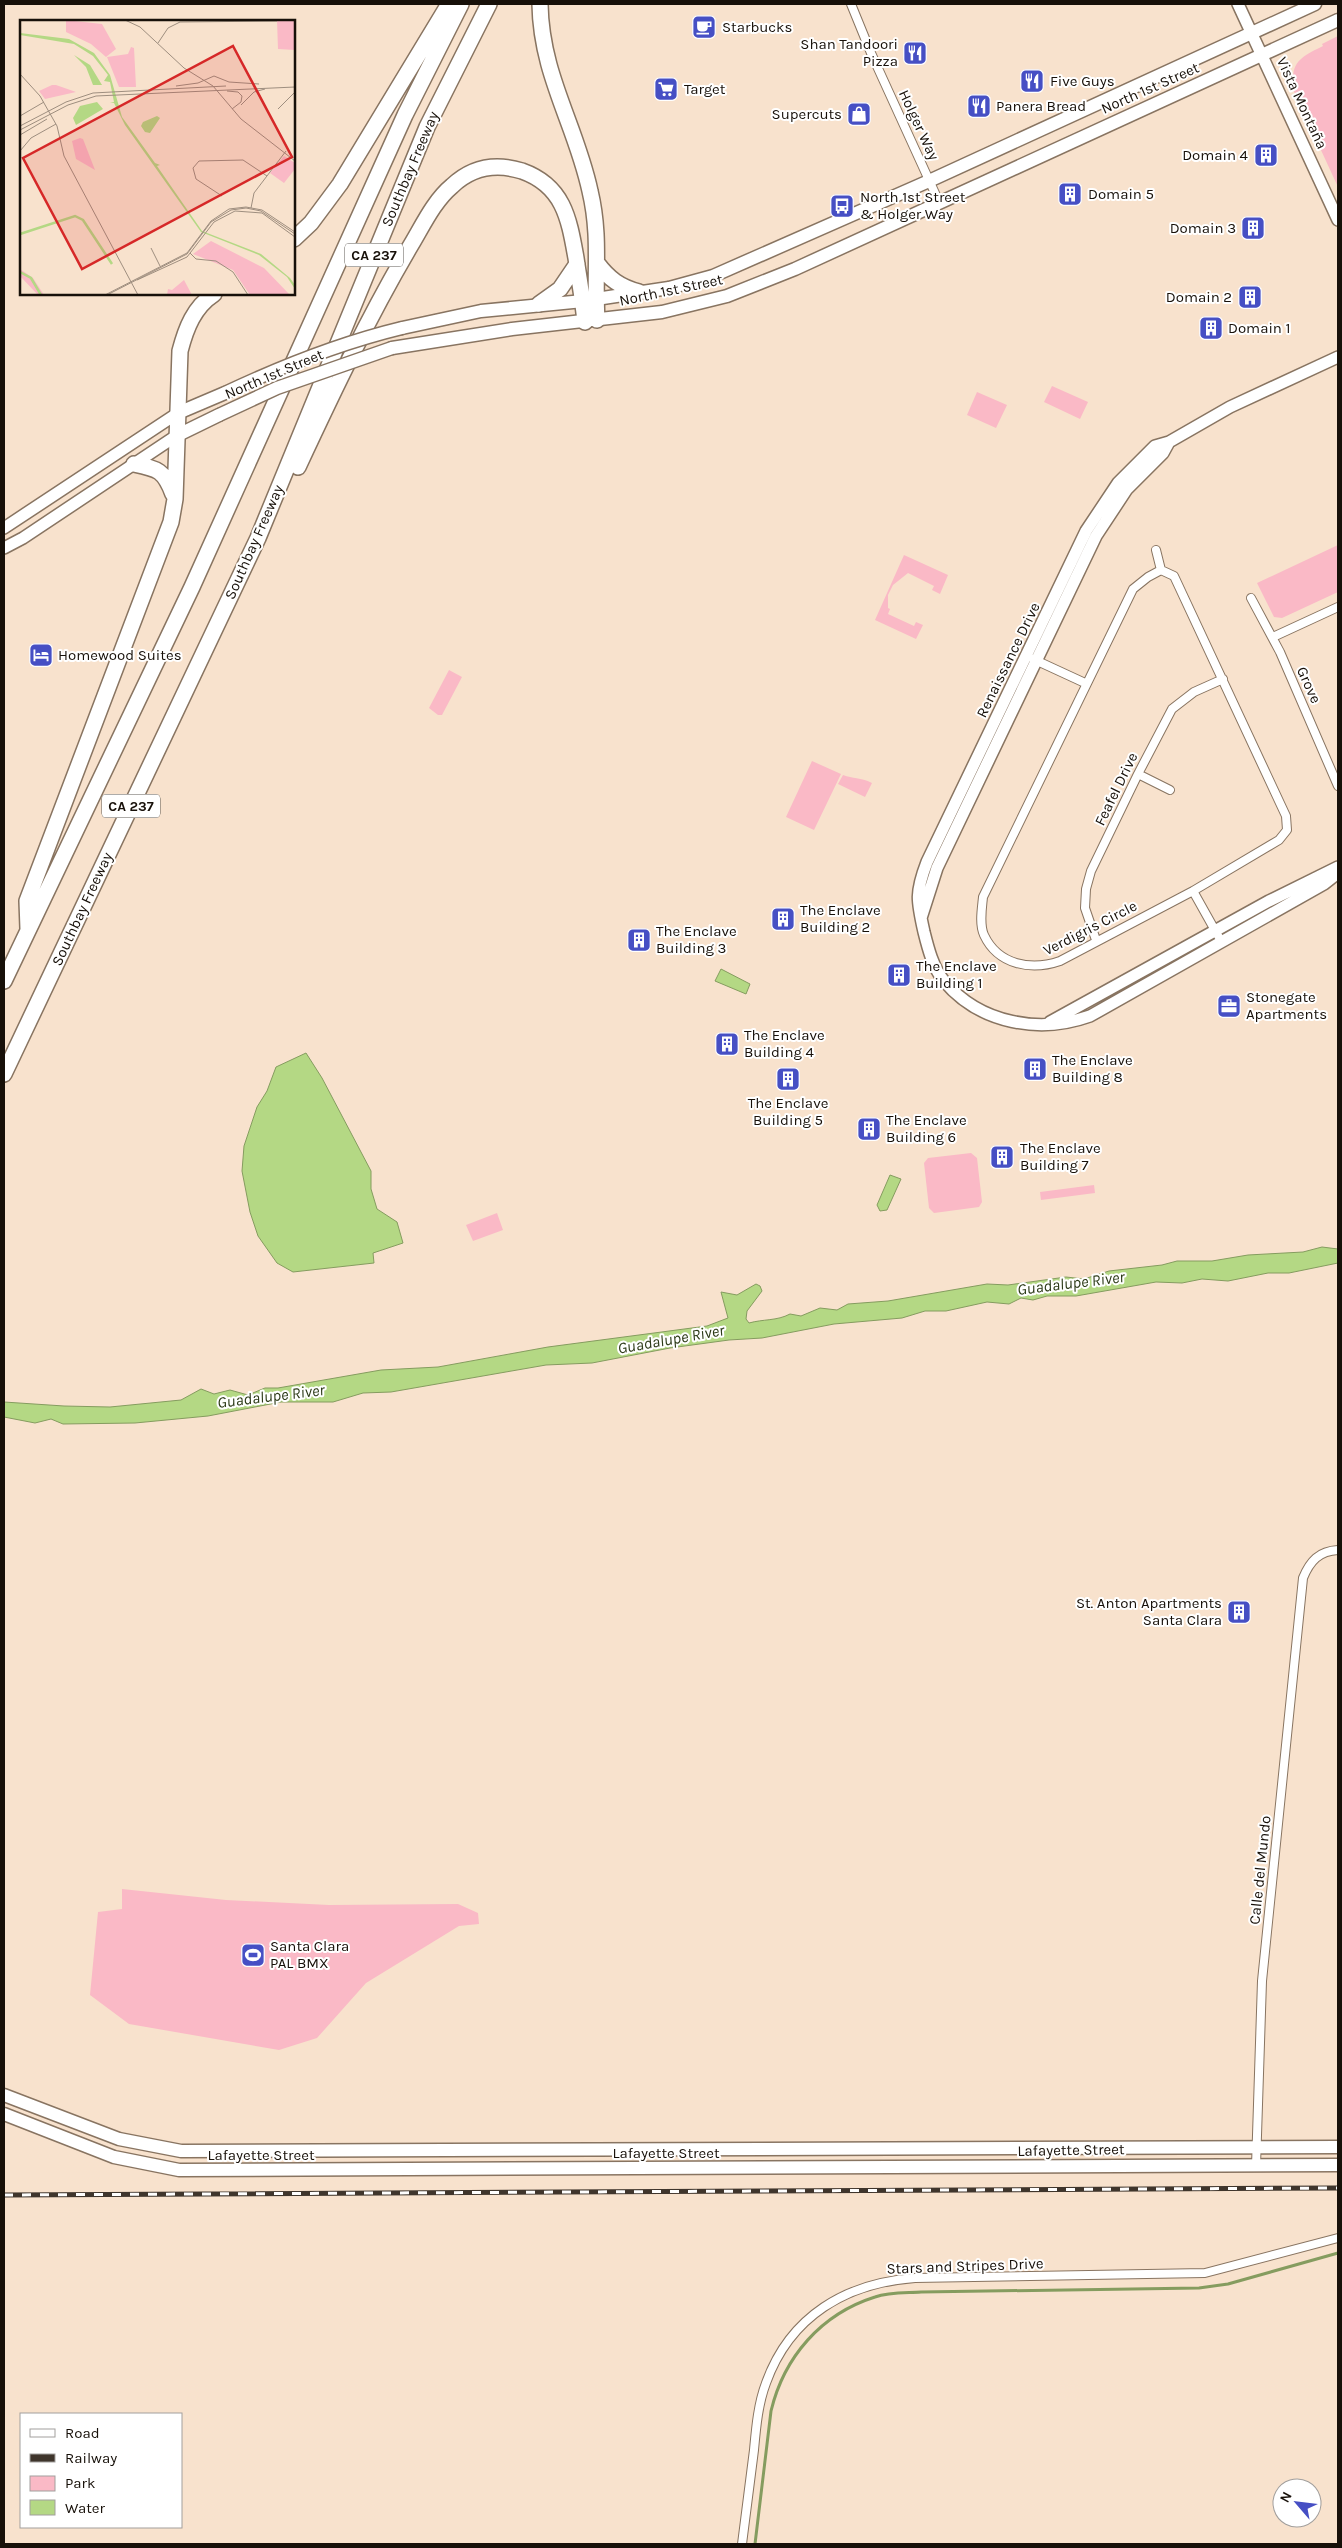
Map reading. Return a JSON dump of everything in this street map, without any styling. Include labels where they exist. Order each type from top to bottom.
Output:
[{"type":"highway","points":[[295,238],[311,223],[340,184],[449,4]]},
{"type":"highway","name":"Southbay Freeway","points":[[4,981],[192,587],[405,115],[461,4]]},
{"type":"highway","name":"Southbay Freeway","points":[[4,1074],[258,538],[427,127],[489,4]]},
{"type":"highway","points":[[540,4],[540,31],[548,68],[590,189],[596,220],[598,263],[589,300]]},
{"type":"highway","points":[[258,538],[273,519],[314,432],[396,271],[434,208],[452,186],[470,172],[492,166],[511,168],[531,174],[548,186],[566,211],[577,264],[589,300],[591,321]]},
{"type":"highway","points":[[598,263],[606,276],[619,285],[639,292]]},
{"type":"highway","points":[[539,304],[560,289],[577,264]]},
{"type":"highway","points":[[28,930],[27,901],[164,546],[175,500],[180,351],[185,329],[206,299],[212,295]]},
{"type":"highway","points":[[134,464],[160,471],[168,481],[175,500]]},
{"type":"main road","name":"North 1st Street","points":[[178,413],[311,356],[363,338],[458,314],[589,300],[669,288],[712,276],[929,180],[1314,4]]},
{"type":"main road","name":"North 1st Street","points":[[176,436],[219,415],[319,372],[392,348],[512,329],[662,312],[727,296],[796,269],[1338,20]]},
{"type":"main road","name":"Lafayette Street","points":[[4,2094],[119,2139],[181,2151],[1338,2147]]},
{"type":"main road","name":"Lafayette Street","points":[[4,2114],[114,2157],[146,2165],[187,2170],[1338,2166]]},
{"type":"street","name":"Holger Way","points":[[852,4],[871,53],[939,202]]},
{"type":"street","name":"Vista Montaña","points":[[1238,4],[1338,220]]},
{"type":"street","name":"Renaissance Drive","points":[[1338,357],[1222,411],[1169,442],[1155,446],[1118,483],[1086,531],[1032,658],[937,868],[921,918],[927,946],[935,966],[943,980],[954,991],[976,1008],[1009,1022],[1027,1025],[1049,1023],[1218,937],[1338,873]]},
{"type":"street","name":"North 1st Street","points":[[4,528],[178,413]]},
{"type":"street","name":"North 1st Street","points":[[4,548],[23,538],[176,436]]},
{"type":"street","points":[[1156,550],[1160,570]]},
{"type":"street","name":"Verdigris Circle","points":[[1160,570],[1174,576],[1286,816],[1287,830],[1279,840],[1193,890],[1096,940],[1060,961],[1044,966],[1023,966],[996,953],[983,934],[981,914],[983,897],[1085,683],[1133,589],[1148,576],[1160,570]]},
{"type":"street","name":"Grove","points":[[1251,598],[1273,638],[1338,786]]},
{"type":"street","points":[[1273,638],[1338,607]]},
{"type":"street","points":[[1032,658],[1085,683]]},
{"type":"street","name":"Feafel Drive","points":[[1096,940],[1085,908],[1086,889],[1091,872],[1138,774],[1172,708],[1194,692],[1223,679]]},
{"type":"street","points":[[1138,774],[1170,790]]},
{"type":"street","name":"Renaissance Drive","points":[[1218,937],[1321,874],[1338,867]]},
{"type":"street","points":[[1193,890],[1218,937]]},
{"type":"street","name":"Calle del Mundo","points":[[1256,2166],[1262,1981],[1303,1578],[1308,1565],[1317,1556],[1338,1550]]},
{"type":"street","name":"Stars and Stripes Drive","points":[[742,2544],[757,2419],[765,2384],[781,2351],[798,2329],[820,2310],[844,2294],[872,2284],[915,2278],[1205,2273],[1338,2238]]},
{"type":"green space","points":[[1338,36],[1338,187],[1291,85],[1294,83],[1294,69],[1300,60],[1310,52],[1323,46],[1322,44]]},
{"type":"green space","points":[[1052,386],[1088,402],[1080,419],[1044,402]]},
{"type":"green space","points":[[977,392],[1007,405],[996,428],[967,415]]},
{"type":"green space","points":[[1338,545],[1338,592],[1282,618],[1274,617],[1257,583]]},
{"type":"green space","points":[[904,555],[948,575],[940,594],[932,590],[934,586],[908,573],[893,585],[888,595],[888,608],[890,609],[888,614],[914,626],[916,622],[923,625],[916,639],[875,620]]},
{"type":"green space","points":[[449,670],[462,677],[442,715],[438,715],[429,708]]},
{"type":"green space","points":[[812,761],[841,774],[814,830],[786,817]]},
{"type":"green space","points":[[843,775],[872,783],[865,797],[838,784]]},
{"type":"green space","points":[[971,1153],[977,1158],[982,1202],[979,1207],[934,1213],[929,1208],[924,1163],[928,1158]]},
{"type":"green space","points":[[1094,1185],[1095,1193],[1041,1200],[1040,1192]]},
{"type":"green space","points":[[497,1213],[503,1230],[473,1241],[466,1225]]},
{"type":"green space","name":"Santa Clara PAL BMX","points":[[122,1889],[226,1900],[329,1905],[458,1904],[478,1913],[479,1924],[459,1926],[366,1983],[317,2038],[279,2050],[129,2024],[90,1995],[98,1912],[122,1909]]},
{"type":"water","points":[[721,969],[750,984],[746,994],[715,981]]},
{"type":"water","points":[[306,1053],[322,1078],[371,1171],[371,1189],[377,1209],[397,1222],[403,1243],[373,1253],[374,1263],[293,1272],[277,1263],[258,1236],[250,1212],[242,1171],[244,1146],[257,1107],[267,1091],[276,1067]]},
{"type":"water","points":[[890,1175],[901,1179],[887,1210],[880,1211],[877,1205]]},
{"type":"water","name":"Guadalupe River","points":[[1322,1247],[1338,1249],[1338,1263],[1289,1273],[1268,1273],[1228,1281],[1202,1279],[1182,1283],[1156,1282],[1076,1296],[1047,1296],[1033,1300],[1021,1298],[1009,1304],[987,1302],[946,1311],[925,1311],[902,1318],[834,1324],[762,1338],[729,1340],[670,1348],[592,1363],[546,1365],[391,1392],[363,1393],[333,1402],[281,1402],[208,1416],[135,1423],[63,1424],[51,1419],[35,1423],[4,1417],[4,1402],[110,1407],[181,1400],[201,1389],[214,1394],[230,1390],[248,1395],[265,1388],[278,1388],[381,1370],[438,1367],[548,1347],[707,1326],[728,1318],[721,1292],[737,1295],[756,1284],[760,1286],[762,1291],[747,1311],[746,1319],[749,1323],[780,1318],[790,1314],[801,1316],[820,1308],[837,1310],[848,1304],[888,1301],[987,1284],[1008,1285],[1066,1277],[1084,1279],[1109,1271],[1162,1265],[1177,1261],[1212,1261],[1248,1255],[1303,1252]]},
{"type":"waterway","points":[[755,2544],[771,2411],[777,2391],[795,2356],[808,2340],[838,2314],[856,2305],[880,2295],[891,2293],[1199,2288],[1228,2284],[1338,2253]]},
{"type":"railway","points":[[4,2195],[1338,2188]]},
{"type":"place","name":"Starbucks","points":[[704,27]]},
{"type":"place","name":"Shan Tandoori Pizza","points":[[915,53]]},
{"type":"place","name":"Five Guys","points":[[1032,81]]},
{"type":"place","name":"Target","points":[[666,89]]},
{"type":"place","name":"Panera Bread","points":[[979,106]]},
{"type":"place","name":"Supercuts","points":[[859,114]]},
{"type":"place","name":"Domain 4","points":[[1266,155]]},
{"type":"place","name":"Domain 5","points":[[1070,194]]},
{"type":"place","name":"North 1st Street & Holger Way","points":[[842,206]]},
{"type":"place","name":"Domain 3","points":[[1253,228]]},
{"type":"place","name":"Domain 2","points":[[1250,297]]},
{"type":"place","name":"Domain 1","points":[[1211,328]]},
{"type":"place","name":"Homewood Suites","points":[[41,655]]},
{"type":"place","name":"The Enclave Building 2","points":[[783,919]]},
{"type":"place","name":"The Enclave Building 3","points":[[639,940]]},
{"type":"place","name":"The Enclave Building 1","points":[[899,975]]},
{"type":"place","name":"Stonegate Apartments","points":[[1229,1006]]},
{"type":"place","name":"The Enclave Building 4","points":[[727,1044]]},
{"type":"place","name":"The Enclave Building 8","points":[[1035,1069]]},
{"type":"place","name":"The Enclave Building 5","points":[[788,1079]]},
{"type":"place","name":"The Enclave Building 6","points":[[869,1129]]},
{"type":"place","name":"The Enclave Building 7","points":[[1002,1157]]},
{"type":"place","name":"St. Anton Apartments Santa Clara","points":[[1239,1612]]},
{"type":"place","name":"Santa Clara PAL BMX","points":[[253,1955]]}]
